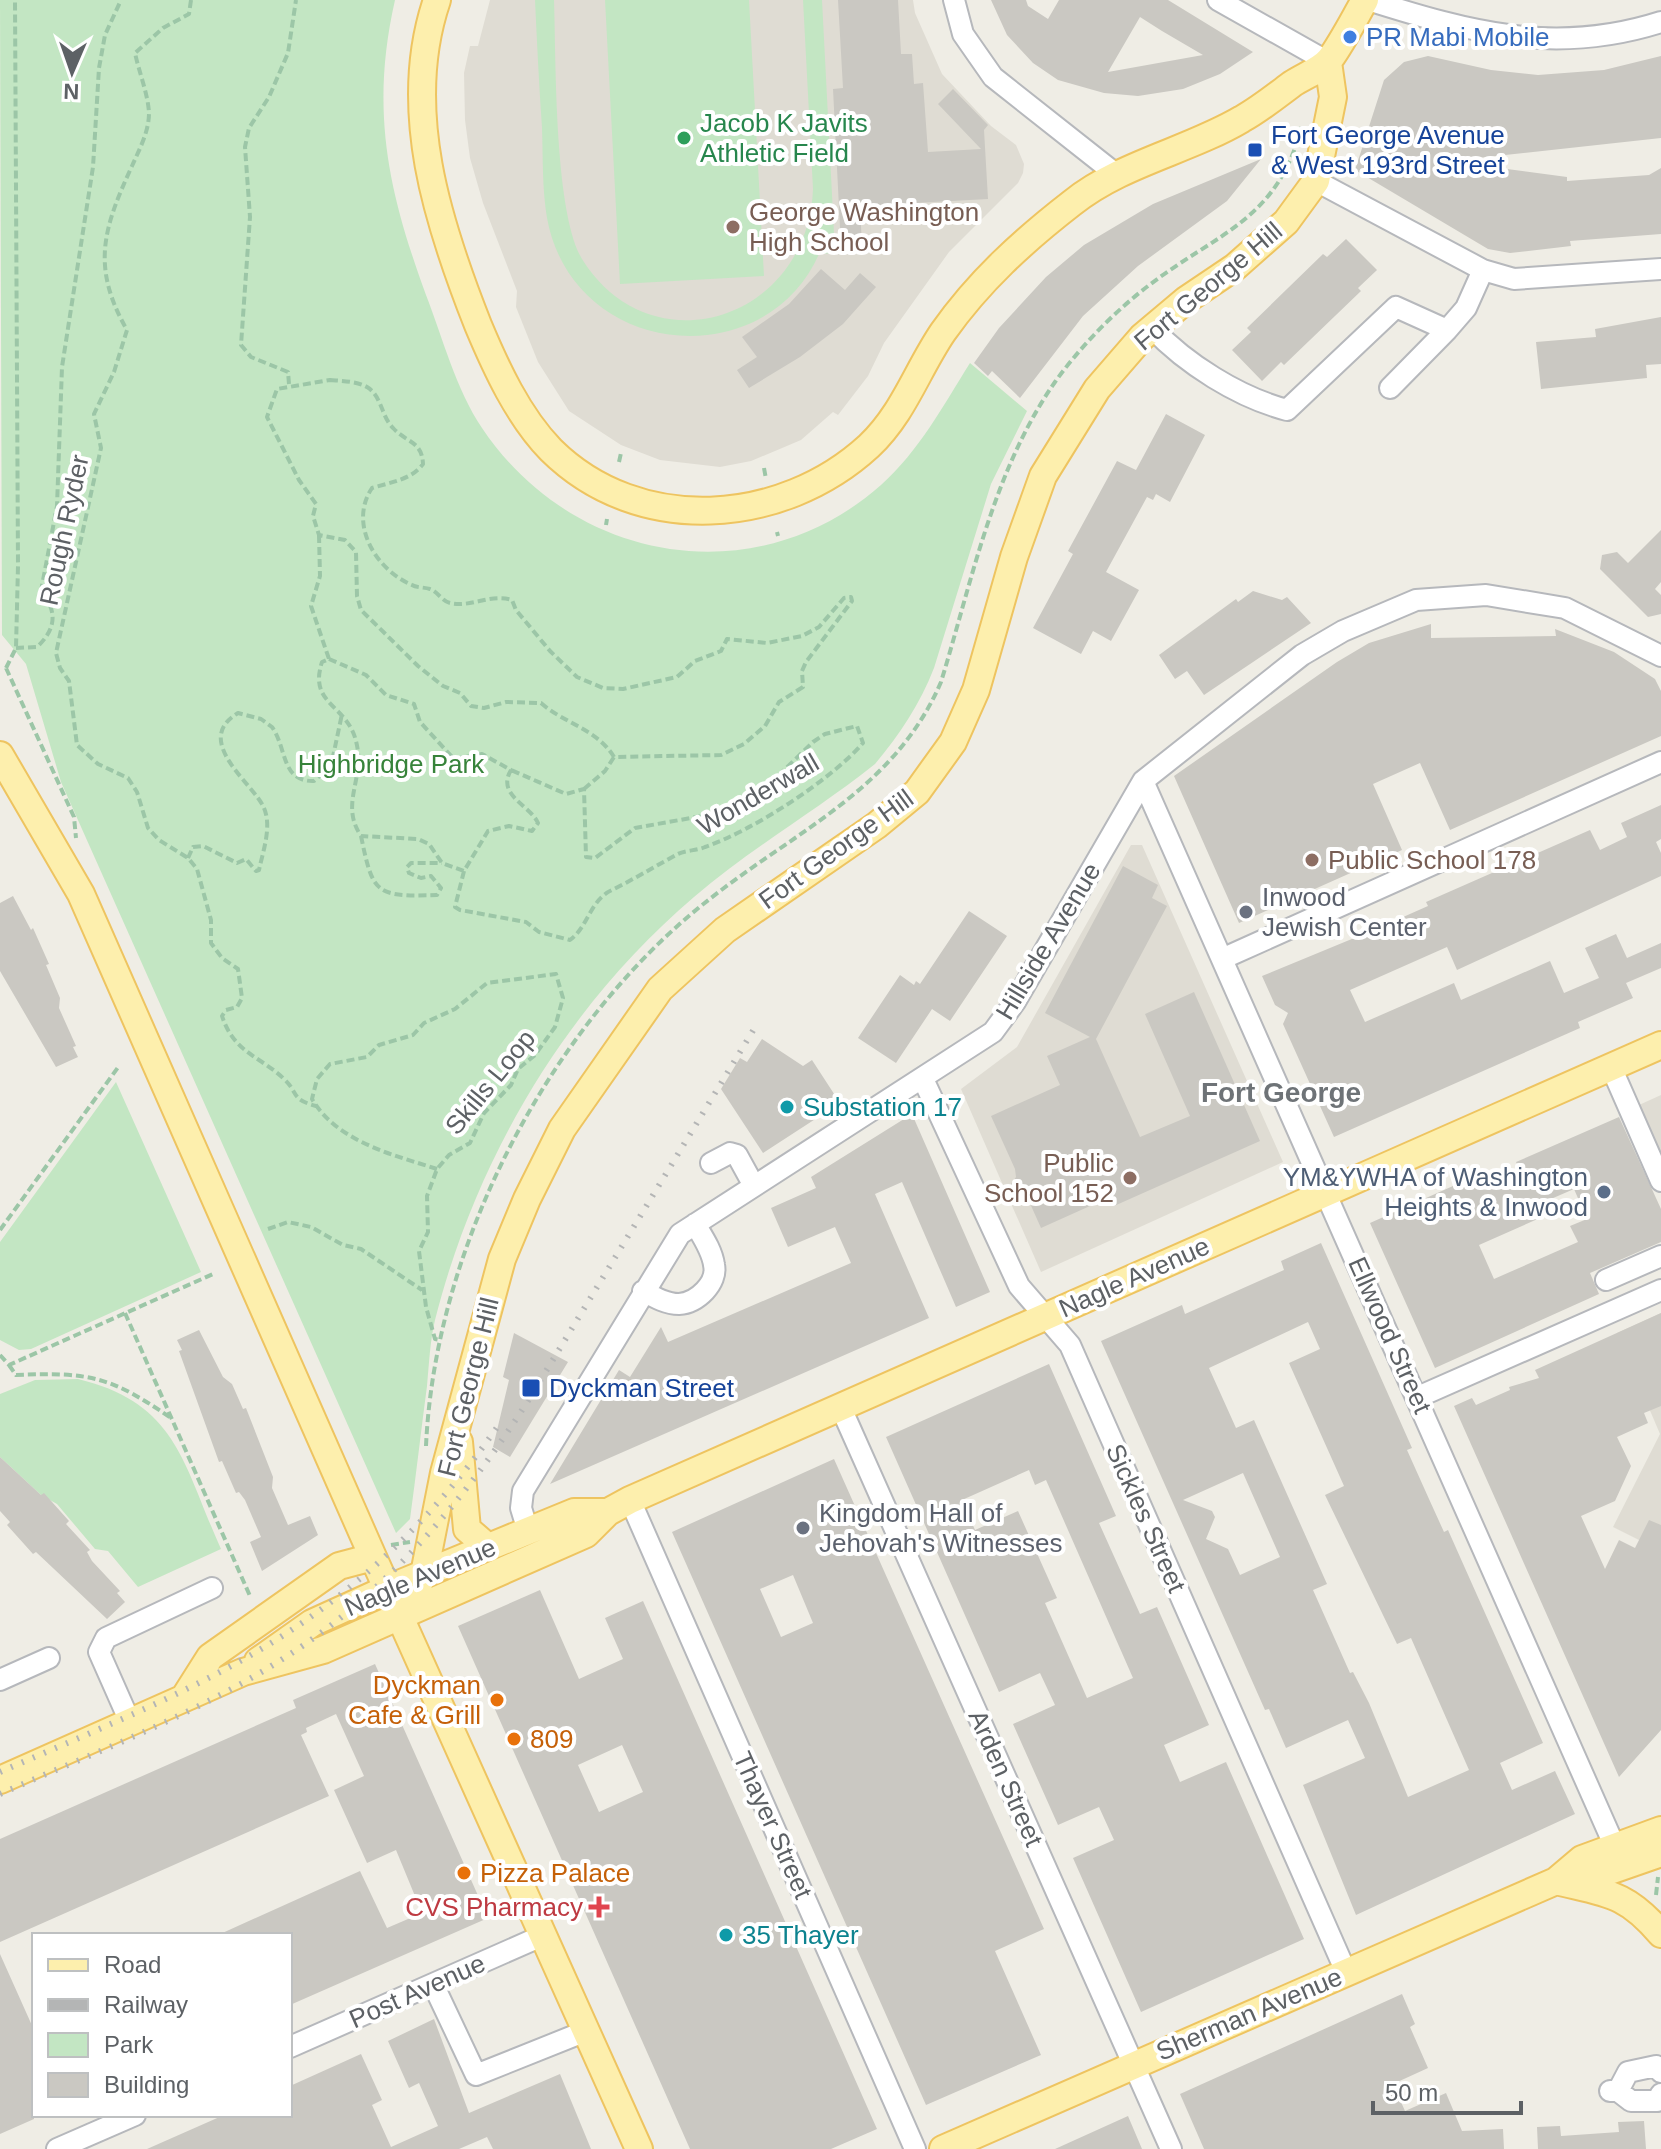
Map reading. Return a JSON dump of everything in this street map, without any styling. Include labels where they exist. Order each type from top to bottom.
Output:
[{"type":"main road","points":[[437,0],[429,25],[421,85],[424,148],[466,295],[487,347],[522,413],[551,450],[598,483],[650,504],[715,512],[753,507],[810,488],[838,470],[890,424],[907,400],[938,339],[988,273],[1075,200],[1117,175],[1241,120],[1328,62],[1367,0]]},
{"type":"main road","name":"Fort George Hill","points":[[401,1616],[424,1574],[457,1424],[502,1259],[527,1199],[562,1129],[660,989],[725,930],[877,825],[917,792],[953,742],[976,690],[1014,557],[1043,476],[1097,389],[1152,328],[1186,300],[1235,267],[1286,222],[1316,181],[1333,97],[1328,62]]},
{"type":"main road","points":[[0,755],[81,894],[639,2149]]},
{"type":"main road","name":"Nagle Avenue","points":[[243,1672],[312,1623],[389,1588],[574,1512],[619,1506],[1661,1045]]},
{"type":"main road","points":[[457,1424],[467,1529],[489,1548]]},
{"type":"main road","name":"Nagle Avenue","points":[[0,1780],[243,1672],[323,1650],[401,1616],[586,1534],[619,1506]]},
{"type":"main road","name":"Nagle Avenue","points":[[184,1698],[210,1657],[339,1566],[371,1552]]},
{"type":"main road","name":"Sherman Avenue","points":[[1556,1881],[1582,1859],[1661,1830]]},
{"type":"main road","name":"Sherman Avenue","points":[[943,2149],[1556,1881],[1595,1876],[1660,1861]]},
{"type":"main road","points":[[1556,1881],[1612,1893],[1646,1916],[1661,1934]]},
{"type":"street","points":[[954,0],[963,34],[993,77],[1117,175]]},
{"type":"street","points":[[1218,0],[1328,62]]},
{"type":"street","points":[[1367,0],[1480,32],[1519,38],[1599,37],[1661,22]]},
{"type":"street","points":[[1316,181],[1483,270],[1514,279],[1661,269]]},
{"type":"street","points":[[1390,388],[1466,308],[1483,270]]},
{"type":"street","points":[[1152,328],[1176,353],[1267,405],[1287,410],[1396,307],[1447,330]]},
{"type":"street","name":"Hillside Avenue","points":[[528,1531],[521,1508],[523,1491],[673,1243],[695,1224],[993,1032],[1015,1002],[1143,781],[1302,655],[1343,631],[1416,600],[1486,595],[1565,608],[1661,656]]},
{"type":"street","points":[[1224,958],[1661,762]]},
{"type":"street","name":"Ellwood Street","points":[[1143,781],[1224,958],[1615,1847]]},
{"type":"street","points":[[1611,1067],[1661,1181]]},
{"type":"street","name":"Sickles Street","points":[[923,1079],[1019,1286],[1070,1345],[1346,1972]]},
{"type":"street","points":[[711,1163],[730,1153],[737,1155],[754,1186]]},
{"type":"street","points":[[643,1291],[663,1301],[680,1304],[700,1295],[711,1284],[714,1264],[695,1224]]},
{"type":"street","points":[[1606,1280],[1661,1256]]},
{"type":"street","points":[[1418,1397],[1661,1290]]},
{"type":"street","name":"Arden Street","points":[[841,1408],[1171,2149]]},
{"type":"street","name":"Thayer Street","points":[[619,1506],[915,2149]]},
{"type":"street","points":[[130,1722],[99,1652],[106,1638],[212,1588]]},
{"type":"street","points":[[0,1680],[49,1658]]},
{"type":"street","name":"Post Avenue","points":[[292,2046],[544,1935]]},
{"type":"street","points":[[433,1984],[476,2075],[586,2031]]},
{"type":"street","points":[[1661,2072],[1656,2066],[1628,2072],[1614,2091],[1631,2101],[1657,2101],[1661,2094]]},
{"type":"street","points":[[57,2149],[130,2117]]},
{"type":"path","points":[[15,0],[16,648],[3,668],[74,817],[77,848]]},
{"type":"path","points":[[16,648],[37,647],[51,634],[54,619],[49,600],[41,591],[57,506],[62,367],[93,167],[99,68],[105,35],[121,0]]},
{"type":"path","name":"Rough Ryder","points":[[188,858],[159,840],[148,828],[137,792],[128,778],[98,764],[77,745],[69,681],[60,668],[56,653],[101,448],[94,414],[114,372],[127,330],[105,285],[104,254],[114,204],[145,137],[149,114],[135,53],[163,28],[189,14],[191,0]]},
{"type":"path","points":[[289,384],[288,372],[251,357],[241,345],[250,217],[245,147],[249,128],[269,97],[288,53],[296,0]]},
{"type":"path","name":"Fort George Hill","points":[[426,1455],[441,1340],[464,1258],[504,1162],[557,1066],[617,986],[679,924],[744,872],[854,796],[896,758],[932,703],[1003,483],[1055,382],[1085,346],[1148,286],[1263,205],[1288,170],[1303,122]]},
{"type":"path","points":[[329,659],[311,606],[320,576],[319,535],[313,516],[316,504],[299,480],[267,417],[277,389],[289,384],[330,380],[365,385],[377,395],[381,413],[395,431],[415,442],[423,452],[423,464],[418,471],[408,473],[396,484],[372,488],[366,498],[364,532],[370,547],[391,572],[413,586],[433,590],[447,603],[472,604],[504,597],[512,600],[550,651],[577,677],[603,688],[623,689],[677,677],[695,661],[721,651],[727,639],[767,643],[802,636],[819,627],[844,598],[851,597],[840,621],[806,662],[802,671],[803,687],[779,702],[765,726],[744,744],[721,755],[614,757]]},
{"type":"path","points":[[619,462],[621,453]]},
{"type":"path","points":[[764,468],[766,479]]},
{"type":"path","points":[[319,535],[352,544],[356,552],[357,596],[361,610],[443,686],[460,693],[471,706],[541,703],[551,712],[581,724],[589,735],[606,744],[614,757]]},
{"type":"path","points":[[511,770],[508,788],[514,800],[528,808],[538,823],[532,831],[509,826],[488,831],[464,871],[442,863],[411,863],[407,867],[409,873],[438,880],[441,888],[437,895],[384,892],[375,888],[361,836],[350,811],[361,769],[358,748],[352,726],[318,691],[317,677],[322,662],[329,659],[366,675],[386,695],[414,704],[420,722],[454,759],[477,753],[566,794],[584,789],[605,771],[614,757]]},
{"type":"path","points":[[316,1106],[293,1097],[284,1079],[255,1060],[225,1026],[222,1016],[226,1010],[237,1007],[242,998],[238,969],[222,958],[211,943],[211,920],[204,890],[188,858],[193,847],[203,846],[237,863],[246,859],[256,871],[259,870],[268,835],[265,808],[256,792],[234,774],[224,753],[223,731],[231,717],[238,713],[248,715],[272,727],[290,774],[301,782],[314,781],[331,766],[342,713]]},
{"type":"path","name":"Wonderwall","points":[[464,871],[455,894],[455,907],[526,922],[539,932],[570,940],[582,931],[587,916],[609,891],[630,884],[677,854],[706,847],[800,797],[847,761],[863,743],[862,734],[857,726],[825,734],[793,757],[777,777],[746,797],[702,817],[635,828],[595,858],[586,857],[583,847],[584,789]]},
{"type":"path","points":[[361,836],[418,839],[429,844],[442,863]]},
{"type":"path","name":"Skills Loop","points":[[556,974],[563,998],[548,1038],[518,1069],[505,1093],[484,1113],[470,1143],[449,1155],[437,1169],[363,1144],[316,1106],[312,1094],[317,1079],[330,1064],[367,1057],[379,1045],[413,1035],[424,1023],[455,1009],[487,983],[556,974]]},
{"type":"path","points":[[0,1230],[119,1066]]},
{"type":"path","points":[[437,1169],[427,1196],[428,1232],[419,1251],[422,1290],[431,1332],[435,1339],[441,1340]]},
{"type":"path","points":[[268,1229],[288,1222],[311,1227],[343,1245],[361,1249],[422,1290]]},
{"type":"path","points":[[9,1365],[213,1274]]},
{"type":"path","points":[[125,1313],[250,1596]]},
{"type":"path","points":[[0,1355],[16,1375],[76,1373],[100,1377],[171,1418]]},
{"type":"path","points":[[371,1552],[432,1536]]},
{"type":"path","points":[[1654,1903],[1660,1861]]},
{"type":"shaded area","name":"George Washington High School","points":[[490,0],[913,0],[915,13],[942,74],[991,126],[1016,145],[1024,164],[1023,173],[1018,183],[949,252],[884,343],[868,376],[838,415],[833,412],[801,440],[751,461],[720,467],[660,460],[621,445],[569,411],[538,362],[516,307],[517,291],[483,203],[470,158],[465,120],[464,73],[470,46],[478,46]]},
{"type":"shaded area","points":[[1131,845],[1142,845],[1283,1162],[1041,1272],[961,1089],[1017,1047]]},
{"type":"shaded area","points":[[1661,1095],[1661,1155],[1639,1105]]},
{"type":"shaded area","points":[[1661,1313],[1661,1551],[1613,1527],[1660,1434],[1617,1333]]},
{"type":"green space","name":"Highbridge Park","points":[[0,0],[395,0],[384,78],[387,150],[393,185],[413,257],[457,380],[482,428],[520,474],[565,510],[616,535],[669,549],[724,551],[779,542],[832,520],[895,472],[930,427],[970,363],[1027,411],[991,484],[934,668],[916,706],[893,741],[875,764],[715,879],[648,940],[605,986],[567,1036],[501,1144],[475,1201],[435,1320],[410,1519],[396,1533],[61,782],[26,664],[2,635]]},
{"type":"green space","points":[[535,0],[554,0],[561,172],[573,237],[582,259],[612,293],[646,313],[684,320],[722,315],[756,298],[784,271],[804,234],[813,189],[803,0],[822,0],[835,253],[819,254],[800,285],[774,310],[742,327],[725,332],[679,335],[651,331],[603,309],[583,291],[567,270],[555,246],[547,218]]},
{"type":"green space","name":"Jacob K Javits Athletic Field","points":[[605,0],[749,0],[764,276],[620,284]]},
{"type":"green space","points":[[116,1082],[201,1272],[31,1349],[19,1350],[0,1340],[0,1242]]},
{"type":"green space","points":[[78,1379],[111,1390],[137,1404],[157,1421],[185,1465],[221,1549],[138,1587],[108,1551],[95,1549],[57,1504],[41,1495],[0,1457],[0,1394],[35,1380]]},
{"type":"building","points":[[838,0],[898,0],[901,54],[912,54],[914,84],[923,83],[928,152],[981,149],[938,104],[953,89],[988,125],[984,130],[988,199],[860,206],[862,246],[841,247],[833,89],[843,88]]},
{"type":"building","points":[[991,0],[1026,0],[1028,6],[1048,19],[1059,0],[1168,0],[1253,52],[1220,74],[1183,89],[1138,96],[1104,93],[1058,80],[1033,63],[1007,35]],"holes":[[[1140,17],[1203,55],[1108,72]]]},
{"type":"building","points":[[1428,56],[1491,70],[1538,75],[1604,70],[1661,56],[1661,138],[1477,158],[1477,165],[1567,177],[1567,181],[1649,175],[1661,168],[1661,234],[1570,241],[1571,246],[1510,253],[1488,249],[1355,170],[1384,80],[1404,62]]},
{"type":"building","points":[[1261,159],[1227,201],[1138,266],[1083,316],[1020,398],[992,371],[988,376],[974,363],[999,328],[1046,277],[1084,245],[1153,204]]},
{"type":"building","points":[[1346,239],[1377,270],[1358,288],[1361,291],[1284,365],[1281,362],[1262,381],[1232,350],[1251,332],[1247,328],[1323,254],[1327,257]]},
{"type":"building","points":[[821,269],[845,290],[860,273],[876,287],[843,324],[800,357],[749,388],[737,370],[757,357],[742,337],[789,304]]},
{"type":"building","points":[[1661,317],[1661,364],[1646,365],[1647,378],[1541,389],[1536,342],[1596,337],[1595,329]]},
{"type":"building","points":[[1166,414],[1205,435],[1170,502],[1156,494],[1153,500],[1147,497],[1106,572],[1139,590],[1111,641],[1093,631],[1081,654],[1033,628],[1073,554],[1068,551],[1117,461],[1136,470]]},
{"type":"building","points":[[1661,530],[1661,582],[1655,589],[1661,595],[1661,614],[1648,617],[1600,569],[1602,555],[1617,552],[1628,563]]},
{"type":"building","points":[[1253,591],[1282,600],[1287,597],[1311,623],[1204,695],[1187,671],[1175,679],[1159,655],[1236,599],[1238,602]]},
{"type":"building","points":[[1431,624],[1431,638],[1556,636],[1555,629],[1614,652],[1655,679],[1661,691],[1661,736],[1450,830],[1420,763],[1373,784],[1402,850],[1239,923],[1174,776],[1369,643]]},
{"type":"building","points":[[1661,805],[1661,839],[1656,842],[1661,853],[1661,876],[1457,970],[1447,947],[1350,990],[1365,1022],[1454,983],[1461,1000],[1550,961],[1564,993],[1599,978],[1585,948],[1616,934],[1627,958],[1661,943],[1661,968],[1626,983],[1633,998],[1578,1022],[1580,1028],[1334,1137],[1283,1024],[1288,1013],[1275,1005],[1262,976],[1428,906],[1426,902],[1590,830],[1600,850],[1627,837],[1621,823]]},
{"type":"building","points":[[1123,866],[1158,885],[1152,898],[1167,906],[1096,1039],[1140,1137],[1190,1116],[1145,1014],[1194,992],[1260,1141],[1114,1206],[1110,1197],[1041,1228],[1024,1190],[1009,1187],[1016,1177],[1015,1169],[991,1116],[1060,1085],[1047,1056],[1090,1037],[1045,1013]]},
{"type":"building","points":[[13,896],[31,930],[33,928],[49,964],[46,965],[60,998],[59,1008],[76,1046],[73,1047],[78,1057],[56,1067],[0,971],[0,903]]},
{"type":"building","points":[[969,911],[1007,936],[950,1021],[932,1009],[896,1063],[858,1038],[900,975],[914,985],[916,981],[920,984]]},
{"type":"building","name":"Substation 17","points":[[762,1039],[803,1066],[812,1060],[840,1103],[763,1153],[721,1089],[740,1058],[747,1062]]},
{"type":"building","points":[[912,1114],[990,1292],[956,1307],[902,1182],[875,1194],[929,1318],[550,1484],[619,1370],[630,1377],[661,1327],[668,1342],[851,1263],[835,1227],[788,1247],[771,1208],[816,1188],[811,1177]]},
{"type":"building","points":[[1619,1117],[1661,1209],[1661,1242],[1590,1273],[1599,1294],[1435,1368],[1370,1223],[1474,1179],[1479,1190],[1520,1171],[1516,1162]],"holes":[[[1574,1189],[1587,1219],[1570,1226],[1578,1242],[1494,1279],[1479,1245],[1549,1214],[1544,1202]]]},
{"type":"building","points":[[1321,1243],[1412,1448],[1407,1450],[1444,1532],[1448,1530],[1543,1743],[1500,1763],[1512,1790],[1555,1771],[1575,1814],[1356,1915],[1303,1785],[1365,1758],[1348,1720],[1286,1748],[1269,1709],[1265,1710],[1101,1341],[1182,1305],[1185,1314],[1284,1270],[1281,1261]],"holes":[[[1308,1322],[1320,1349],[1289,1363],[1344,1486],[1325,1495],[1397,1644],[1411,1638],[1469,1770],[1408,1797],[1369,1703],[1353,1672],[1350,1673],[1313,1590],[1327,1584],[1254,1420],[1236,1428],[1209,1368]],[[1243,1473],[1280,1557],[1240,1575],[1228,1549],[1206,1539],[1215,1517],[1212,1511],[1183,1500]]]},
{"type":"building","points":[[1661,1313],[1661,1406],[1644,1413],[1648,1423],[1617,1437],[1631,1466],[1615,1501],[1581,1516],[1605,1569],[1619,1540],[1635,1548],[1649,1520],[1661,1525],[1661,1730],[1619,1777],[1454,1406],[1472,1398],[1476,1405],[1510,1390],[1509,1387],[1539,1378],[1535,1370]]},
{"type":"building","points":[[199,1330],[223,1377],[232,1384],[243,1409],[246,1408],[273,1477],[272,1488],[288,1525],[310,1516],[318,1535],[262,1571],[250,1542],[261,1537],[245,1500],[239,1492],[236,1493],[222,1461],[219,1462],[179,1351],[182,1350],[177,1340]]},
{"type":"building","points":[[514,1333],[568,1362],[510,1457],[493,1447],[509,1380],[503,1377]]},
{"type":"building","points":[[1049,1364],[1116,1516],[1099,1523],[1140,1614],[1157,1607],[1209,1725],[1164,1745],[1180,1782],[1226,1762],[1304,1939],[1141,2012],[1073,1858],[1114,1840],[1099,1807],[1058,1825],[1013,1724],[1055,1705],[1040,1673],[999,1692],[886,1437]],"holes":[[[1029,1470],[1035,1485],[1046,1480],[1133,1678],[1087,1698],[1045,1603],[1057,1598],[1018,1511],[975,1530],[962,1500]]]},
{"type":"building","points":[[0,1457],[41,1495],[44,1493],[90,1550],[87,1552],[92,1561],[120,1591],[117,1593],[125,1602],[107,1619],[36,1552],[33,1554],[7,1525],[10,1522],[0,1511]]},
{"type":"building","points":[[834,1459],[1044,1929],[995,1951],[1041,2055],[926,2105],[672,1532]],"holes":[[[793,1575],[813,1623],[781,1637],[760,1589]]]},
{"type":"building","points":[[540,1590],[579,1679],[623,1659],[605,1618],[643,1601],[877,2129],[831,2149],[690,2149],[458,1626]],"holes":[[[622,1745],[643,1792],[599,1812],[578,1765]]]},
{"type":"building","points":[[375,1664],[488,1918],[292,2004],[292,1933],[222,1933],[360,1871],[387,1928],[422,1913],[396,1850],[367,1863],[334,1790],[364,1776],[336,1714],[306,1728],[307,1732],[301,1735],[329,1796],[0,1942],[0,1839],[296,1708],[293,1700]]},
{"type":"building","points":[[0,1954],[32,2026],[34,2119],[0,2134]]},
{"type":"building","points":[[1402,1994],[1415,2024],[1410,2027],[1428,2068],[1393,2084],[1405,2111],[1446,2093],[1462,2131],[1503,2129],[1504,2149],[1204,2149],[1180,2094]]},
{"type":"building","points":[[434,2019],[469,2113],[560,2074],[591,2149],[493,2149],[487,2137],[459,2149],[147,2149],[219,2117],[292,2117],[292,2085],[361,2054],[382,2100],[372,2105],[391,2147],[438,2126],[419,2083],[409,2088],[388,2041]]},
{"type":"building","points":[[1128,2116],[1142,2149],[1055,2149]]},
{"type":"building","points":[[1644,2121],[1646,2149],[1538,2149],[1537,2127],[1560,2126],[1561,2136],[1619,2132],[1618,2122]]},
{"type":"railway","points":[[0,1794],[170,1720],[253,1677],[330,1626],[412,1551],[484,1466],[526,1404],[757,1024]]},
{"type":"railway","points":[[0,1772],[213,1676],[318,1612],[353,1585],[418,1524],[448,1491],[502,1420]]},
{"type":"place","name":"PR Mabi Mobile","points":[[1350,37]]},
{"type":"place","name":"Jacob K Javits Athletic Field","points":[[684,138]]},
{"type":"place","name":"Fort George Avenue & West 193rd Street","points":[[1255,150]]},
{"type":"place","name":"George Washington High School","points":[[733,227]]},
{"type":"place","name":"Public School 178","points":[[1312,860]]},
{"type":"place","name":"Inwood Jewish Center","points":[[1246,912]]},
{"type":"place","name":"Substation 17","points":[[787,1107]]},
{"type":"place","name":"Public School 152","points":[[1130,1178]]},
{"type":"place","name":"YM&YWHA of Washington Heights & Inwood","points":[[1604,1192]]},
{"type":"place","name":"Dyckman Street","points":[[531,1388]]},
{"type":"place","name":"Kingdom Hall of Jehovah's Witnesses","points":[[803,1528]]},
{"type":"place","name":"Dyckman Cafe & Grill","points":[[497,1700]]},
{"type":"place","name":"809","points":[[514,1739]]},
{"type":"place","name":"Pizza Palace","points":[[464,1873]]},
{"type":"place","name":"CVS Pharmacy","points":[[599,1907]]},
{"type":"place","name":"35 Thayer","points":[[726,1935]]},
{"type":"district","name":"Fort George","points":[[1281,1092]]}]
